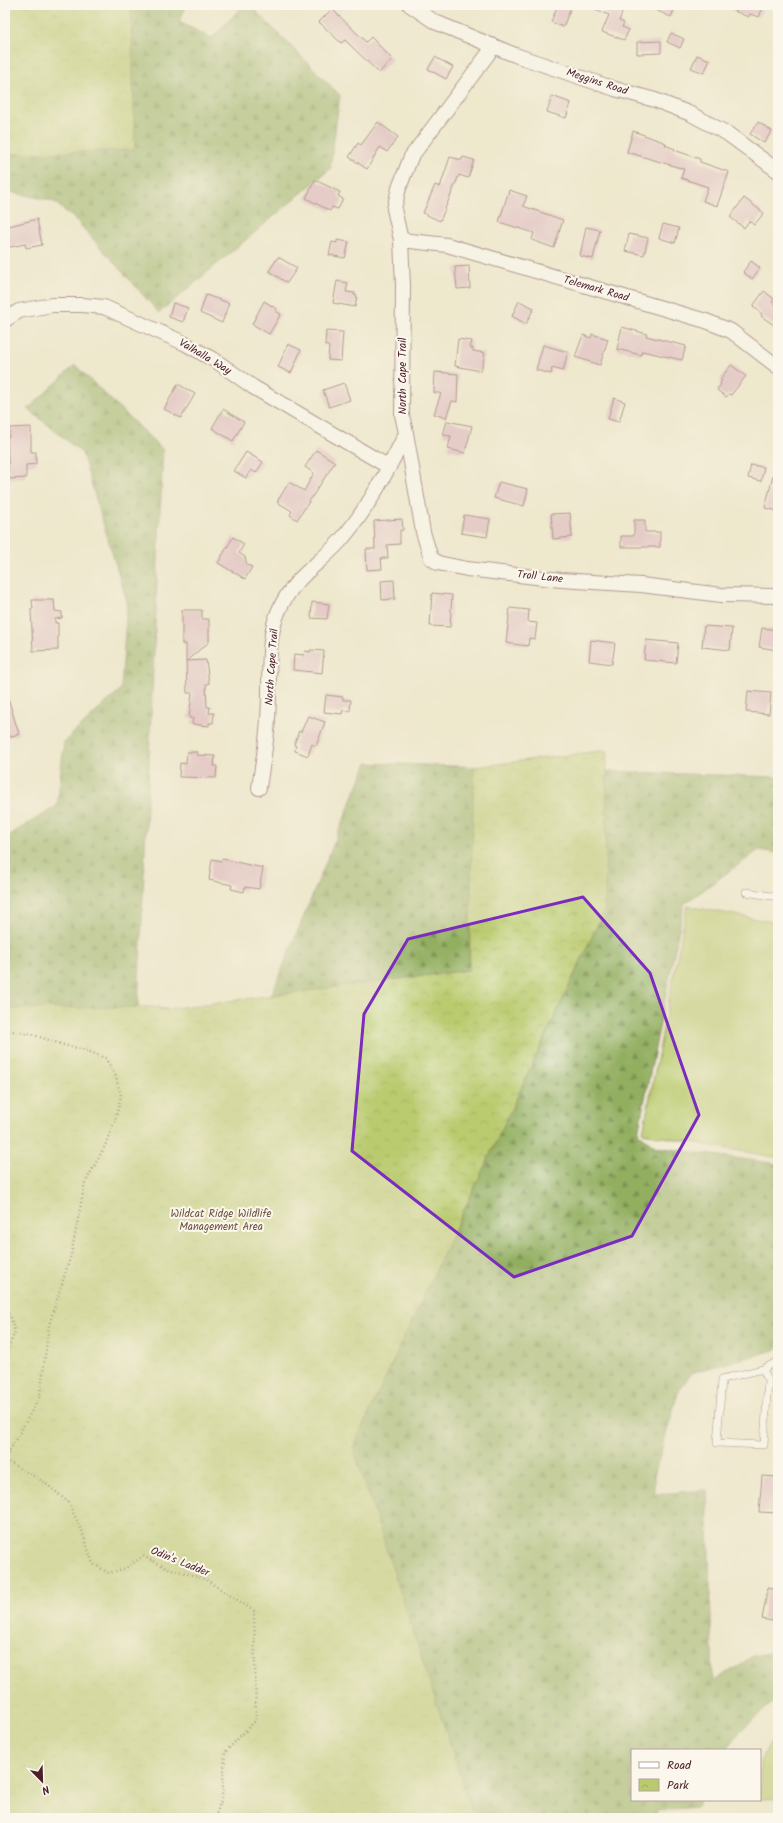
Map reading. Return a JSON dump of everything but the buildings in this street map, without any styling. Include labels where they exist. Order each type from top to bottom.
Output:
[{"type":"street","name":"Meggins Road","points":[[410,5],[435,22],[494,46],[615,89],[655,100],[692,114],[728,134],[778,171]]},
{"type":"street","name":"North Cape Trail","points":[[259,788],[268,720],[272,634],[279,611],[295,584],[341,540],[366,506],[406,434],[402,415],[402,240],[394,209],[411,157],[494,46]]},
{"type":"street","name":"Telemark Road","points":[[402,240],[447,245],[706,321],[732,331],[778,367]]},
{"type":"street","name":"Valhalla Way","points":[[5,320],[20,311],[52,305],[104,307],[184,343],[216,361],[253,387],[389,467]]},
{"type":"street","name":"Troll Lane","points":[[406,434],[423,532],[431,558],[438,563],[467,569],[561,580],[641,585],[721,595],[778,596]]},
{"type":"lane","points":[[746,892],[778,897]]},
{"type":"lane","points":[[763,1369],[768,1380],[764,1445],[717,1443],[722,1379],[763,1369],[778,1361]]},
{"type":"path","points":[[5,1030],[31,1034],[85,1050],[105,1058],[115,1074],[121,1096],[105,1146],[85,1183],[71,1255],[49,1325],[40,1396],[5,1459]]},
{"type":"path","points":[[5,1312],[10,1315],[15,1332],[5,1355]]},
{"type":"path","name":"Odin's Ladder","points":[[5,1459],[44,1482],[68,1502],[82,1531],[93,1564],[109,1573],[126,1568],[144,1556],[165,1567],[205,1579],[254,1611],[256,1720],[225,1752],[222,1798],[215,1818]]},
{"type":"path","points":[[5,1814],[10,1818]]},
{"type":"highlighted area","points":[[583,897],[650,973],[699,1115],[632,1236],[514,1277],[352,1151],[364,1014],[408,939]]},
{"type":"green space","points":[[5,5],[187,5],[179,22],[212,38],[244,5],[250,5],[340,95],[330,169],[159,313],[76,220],[53,201],[5,191]]},
{"type":"green space","points":[[5,5],[131,5],[135,150],[5,154]]},
{"type":"green space","points":[[75,365],[163,450],[138,1007],[263,1015],[367,763],[778,777],[778,853],[759,850],[684,904],[638,1133],[656,1147],[778,1164],[778,1349],[691,1373],[678,1393],[654,1476],[654,1494],[707,1490],[713,1682],[753,1656],[778,1651],[778,1700],[773,1702],[738,1734],[728,1749],[631,1749],[631,1801],[700,1801],[697,1807],[657,1810],[656,1818],[5,1818],[5,835],[9,835],[57,806],[64,742],[121,689],[127,602],[82,453],[28,409]]},
{"type":"green space","name":"Wildcat Ridge Wildlife Management Area","points":[[607,750],[605,909],[353,1447],[474,1818],[5,1818],[5,1009],[159,1007],[159,1010],[469,970],[474,767]]},
{"type":"green space","points":[[687,906],[778,923],[778,1158],[643,1133]]},
{"type":"green space","points":[[778,1728],[778,1799],[761,1799],[761,1760]]}]
